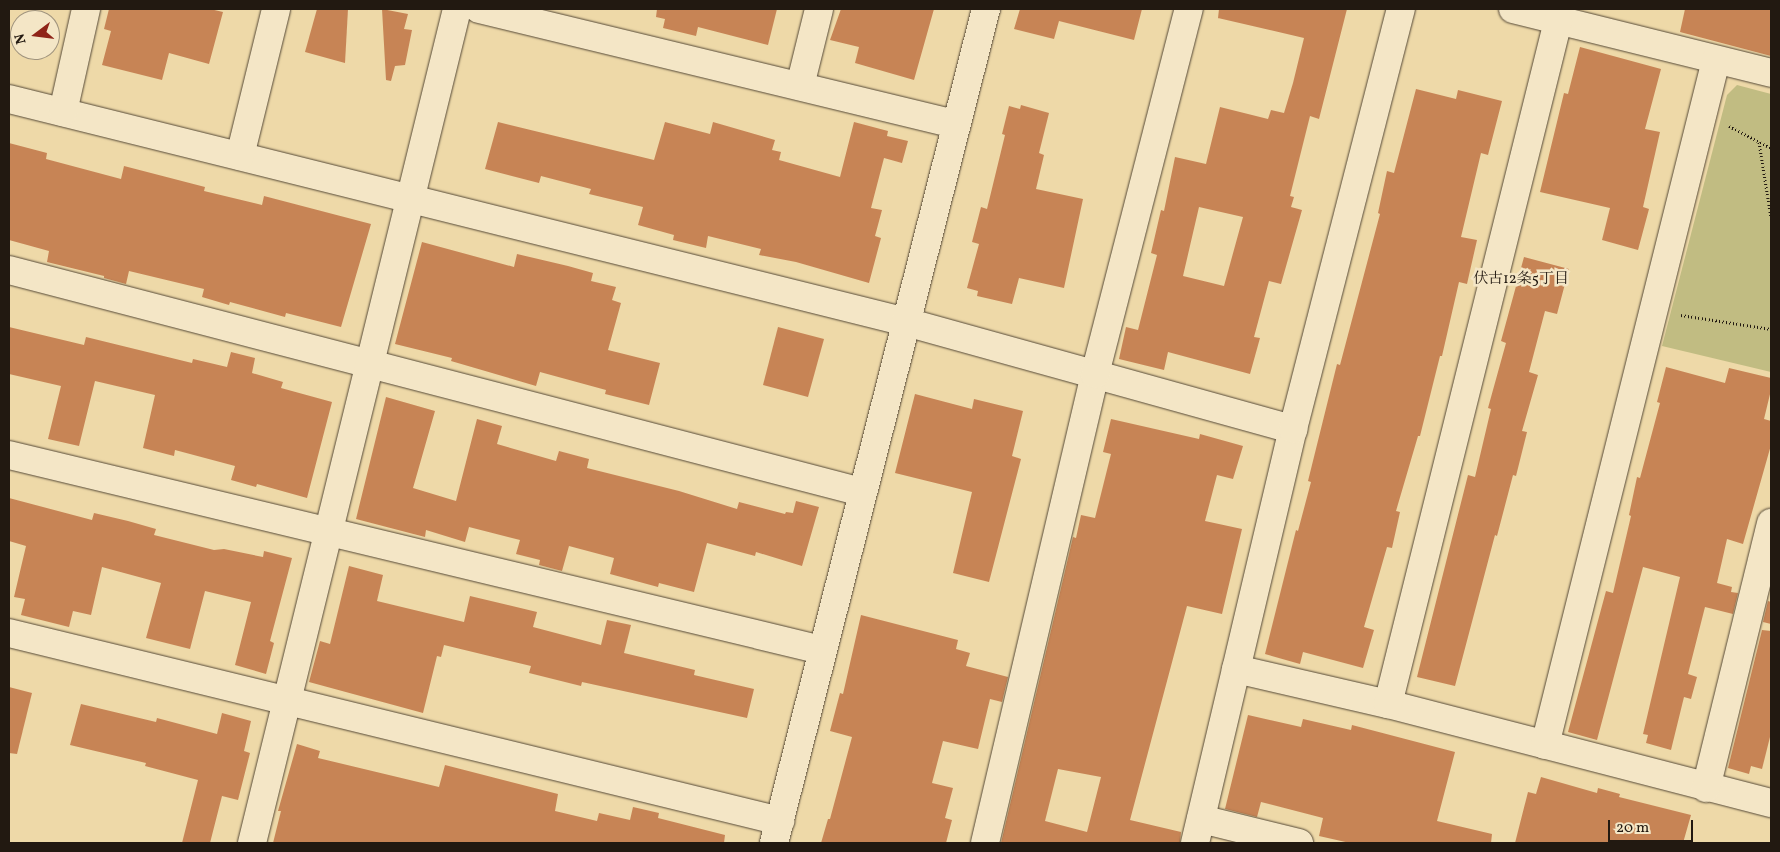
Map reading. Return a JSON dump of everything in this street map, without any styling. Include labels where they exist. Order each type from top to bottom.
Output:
[{"type":"street","points":[[63,112],[86,9]]},
{"type":"street","points":[[240,156],[276,9]]},
{"type":"street","points":[[252,843],[368,363],[457,9]]},
{"type":"street","points":[[479,9],[956,124]]},
{"type":"street","points":[[800,86],[819,9]]},
{"type":"street","points":[[9,634],[286,701],[777,832],[986,9]]},
{"type":"street","points":[[985,843],[1094,374],[1189,9]]},
{"type":"street","points":[[1299,843],[1198,831],[1293,429],[1401,9]]},
{"type":"street","points":[[1513,9],[1771,74]]},
{"type":"street","points":[[1388,704],[1558,21]]},
{"type":"street","points":[[1546,745],[1716,60]]},
{"type":"street","points":[[9,99],[906,322],[1293,429]]},
{"type":"street","points":[[9,270],[862,492]]},
{"type":"street","points":[[9,455],[822,650]]},
{"type":"street","points":[[1706,788],[1771,522]]},
{"type":"street","points":[[1236,670],[1388,704],[1771,804]]},
{"type":"path","points":[[1728,125],[1771,148]]},
{"type":"path","points":[[1760,142],[1771,218]]},
{"type":"path","points":[[1671,313],[1771,329]]},
{"type":"shaded area","points":[[1737,85],[1771,94],[1771,372],[1662,346],[1727,95]]},
{"type":"building","points":[[109,9],[210,9],[223,12],[209,64],[169,53],[162,80],[102,65],[111,31],[104,29]]},
{"type":"building","points":[[317,9],[348,9],[345,63],[305,52]]},
{"type":"building","points":[[382,9],[408,14],[404,29],[412,30],[405,65],[395,66],[391,81],[386,80]]},
{"type":"building","points":[[657,9],[777,9],[768,45],[698,27],[696,36],[663,28],[665,19],[656,17]]},
{"type":"building","points":[[841,9],[934,9],[914,80],[855,63],[859,47],[830,40]]},
{"type":"building","points":[[1020,9],[1142,9],[1134,40],[1059,21],[1054,39],[1014,29]]},
{"type":"building","points":[[1219,9],[1347,9],[1319,119],[1310,116],[1290,196],[1294,197],[1291,207],[1302,210],[1281,284],[1269,281],[1254,337],[1260,338],[1250,374],[1168,352],[1164,370],[1119,359],[1126,327],[1138,330],[1157,255],[1151,253],[1161,210],[1164,211],[1175,157],[1206,164],[1220,107],[1268,119],[1271,110],[1284,113],[1293,83],[1304,38],[1218,18]],"holes":[[[1199,207],[1243,217],[1224,286],[1183,276]]]},
{"type":"building","points":[[1685,9],[1771,9],[1771,56],[1680,32]]},
{"type":"building","points":[[1580,47],[1661,69],[1645,129],[1660,132],[1643,207],[1649,209],[1638,250],[1602,240],[1610,208],[1540,192],[1564,93],[1568,94]]},
{"type":"building","points":[[1416,89],[1456,99],[1458,90],[1502,101],[1488,155],[1481,153],[1461,237],[1477,240],[1467,284],[1459,282],[1442,356],[1440,356],[1420,436],[1418,436],[1396,511],[1400,512],[1392,548],[1387,547],[1364,627],[1374,630],[1363,668],[1303,652],[1300,664],[1265,654],[1296,530],[1298,531],[1311,482],[1308,481],[1337,364],[1340,365],[1380,214],[1378,213],[1387,171],[1394,173]]},
{"type":"building","points":[[1021,105],[1049,113],[1039,153],[1044,155],[1036,189],[1083,199],[1064,288],[1019,278],[1012,304],[977,296],[978,291],[967,288],[979,244],[972,242],[981,207],[987,209],[1005,135],[1002,134],[1009,106],[1020,109]]},
{"type":"building","points":[[498,122],[654,160],[665,122],[710,134],[713,122],[775,140],[772,150],[781,152],[779,160],[840,177],[854,122],[888,131],[887,136],[908,141],[902,163],[884,158],[871,208],[882,210],[875,236],[881,238],[869,283],[796,262],[759,255],[761,249],[708,236],[706,248],[673,240],[674,235],[638,225],[643,207],[589,194],[591,189],[541,176],[539,183],[485,169]]},
{"type":"building","points":[[9,143],[47,153],[46,159],[121,179],[124,166],[205,187],[204,191],[262,205],[264,196],[371,224],[341,327],[286,313],[285,317],[230,302],[229,305],[202,297],[204,289],[129,271],[126,284],[104,278],[104,276],[47,262],[49,251],[9,240]]},
{"type":"building","points":[[422,242],[514,267],[517,254],[593,273],[591,281],[616,287],[612,300],[621,303],[608,350],[660,363],[649,405],[605,394],[606,390],[540,372],[536,386],[451,361],[452,358],[395,344]]},
{"type":"building","points":[[1524,257],[1569,269],[1557,314],[1545,311],[1529,372],[1538,375],[1522,431],[1527,432],[1516,476],[1513,475],[1497,536],[1495,535],[1455,686],[1417,677],[1468,475],[1475,477],[1491,409],[1488,408],[1506,343],[1501,341]]},
{"type":"building","points":[[9,327],[84,345],[86,337],[192,363],[193,359],[227,367],[231,352],[255,358],[252,373],[283,382],[281,388],[332,402],[307,498],[257,484],[256,487],[231,480],[235,466],[175,450],[174,456],[143,448],[155,395],[95,381],[79,446],[48,439],[61,386],[9,374]]},
{"type":"building","points":[[778,327],[824,339],[808,397],[763,385]]},
{"type":"building","points":[[1666,367],[1725,383],[1729,368],[1771,378],[1771,390],[1764,419],[1771,421],[1771,445],[1743,544],[1727,539],[1717,583],[1732,587],[1731,592],[1738,593],[1733,614],[1705,607],[1688,674],[1697,677],[1691,699],[1684,697],[1671,750],[1646,743],[1648,735],[1643,734],[1680,577],[1643,567],[1597,740],[1568,732],[1606,591],[1613,593],[1631,516],[1629,515],[1637,477],[1640,478],[1660,403],[1657,402]]},
{"type":"building","points":[[915,394],[972,409],[974,399],[1023,411],[1012,456],[1021,459],[989,582],[953,573],[972,492],[895,473]]},
{"type":"building","points":[[386,397],[435,411],[413,488],[456,501],[477,419],[502,426],[497,444],[556,461],[559,451],[589,459],[587,468],[679,491],[737,509],[739,502],[785,514],[786,512],[793,513],[796,501],[819,507],[802,566],[756,552],[755,556],[707,543],[694,592],[659,583],[658,587],[610,574],[614,558],[569,546],[562,571],[539,565],[540,560],[516,554],[520,540],[469,527],[465,542],[426,530],[425,537],[356,519]]},
{"type":"building","points":[[1111,419],[1199,439],[1200,434],[1243,446],[1233,479],[1217,475],[1205,521],[1242,529],[1222,614],[1187,606],[1130,820],[1181,832],[1180,843],[1001,843],[1073,537],[1076,538],[1081,515],[1095,518],[1111,454],[1103,452]],"holes":[[[1058,769],[1101,777],[1087,832],[1045,821]]]},
{"type":"building","points":[[9,498],[92,520],[94,513],[128,521],[156,529],[154,535],[214,550],[224,549],[263,557],[264,551],[292,558],[270,641],[274,643],[266,674],[235,665],[251,602],[205,591],[190,649],[146,638],[161,583],[102,567],[91,615],[73,611],[69,627],[21,615],[25,599],[14,597],[26,546],[9,541]]},
{"type":"building","points":[[349,566],[383,575],[377,601],[464,622],[470,596],[537,612],[533,627],[601,645],[607,620],[631,625],[624,653],[695,670],[694,675],[754,689],[747,718],[582,682],[581,686],[529,673],[531,666],[444,645],[441,657],[437,656],[423,713],[309,682],[320,641],[330,644]]},
{"type":"building","points":[[1768,601],[1771,602],[1771,624],[1763,622]]},
{"type":"building","points":[[861,615],[958,640],[956,649],[970,653],[966,666],[1008,677],[1002,702],[990,699],[978,749],[943,741],[932,783],[953,788],[945,818],[952,820],[946,843],[821,843],[828,819],[830,819],[852,737],[830,731],[840,693],[843,694]]},
{"type":"building","points":[[1762,630],[1771,631],[1771,733],[1762,769],[1751,766],[1749,774],[1728,768]]},
{"type":"building","points":[[9,687],[32,693],[17,754],[9,753]]},
{"type":"building","points":[[81,704],[156,722],[157,718],[217,734],[222,713],[251,721],[244,751],[250,753],[238,800],[222,796],[210,843],[182,843],[198,780],[145,766],[146,763],[70,745]]},
{"type":"building","points":[[1248,715],[1301,727],[1303,719],[1351,730],[1352,725],[1455,752],[1437,821],[1492,834],[1491,843],[1350,843],[1319,836],[1323,818],[1261,802],[1257,817],[1225,809]]},
{"type":"building","points":[[297,744],[320,751],[318,758],[439,787],[445,765],[558,794],[555,811],[597,821],[599,813],[630,820],[633,807],[659,813],[658,818],[725,835],[724,843],[273,843],[281,811],[278,811]]},
{"type":"building","points":[[1541,777],[1597,793],[1598,788],[1620,794],[1619,797],[1691,815],[1683,843],[1515,843],[1528,792],[1536,794]]},
{"type":"district","name":"伏古12条5丁目","points":[[1521,280]]}]
